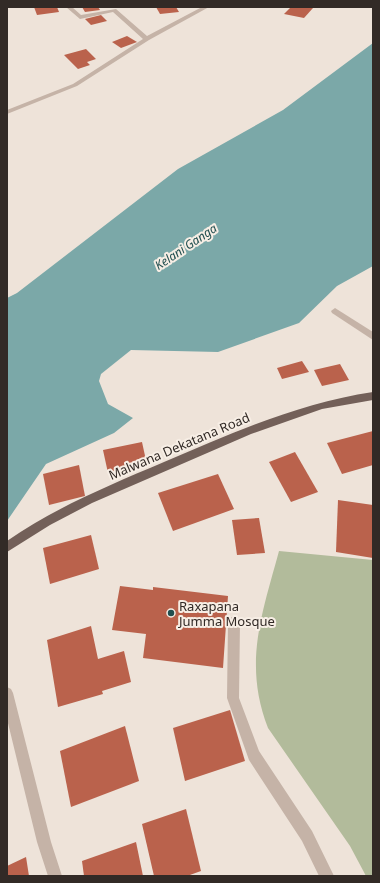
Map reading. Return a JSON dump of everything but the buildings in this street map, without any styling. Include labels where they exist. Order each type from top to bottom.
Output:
[{"type":"main road","name":"Malwana Dekatana Road","points":[[7,547],[66,510],[265,424],[319,405],[348,398],[373,396]]},
{"type":"street","points":[[69,7],[80,17],[114,10],[147,39]]},
{"type":"street","points":[[7,112],[75,85],[147,39],[206,7]]},
{"type":"street","points":[[335,311],[373,337]]},
{"type":"street","points":[[234,622],[233,698],[254,755],[308,836],[327,876]]},
{"type":"street","points":[[7,693],[44,842],[55,876]]},
{"type":"green space","points":[[279,551],[373,560],[373,876],[366,876],[350,846],[268,728],[261,705],[257,682],[256,660],[258,639],[261,618]]},
{"type":"water","name":"Kelani Ganga","points":[[373,43],[373,266],[337,286],[299,323],[218,352],[131,350],[101,374],[99,381],[108,404],[133,418],[114,433],[46,464],[7,521],[7,298],[17,293],[178,169],[283,110]]},
{"type":"place","name":"Raxapana Jumma Mosque","points":[[171,613]]}]
